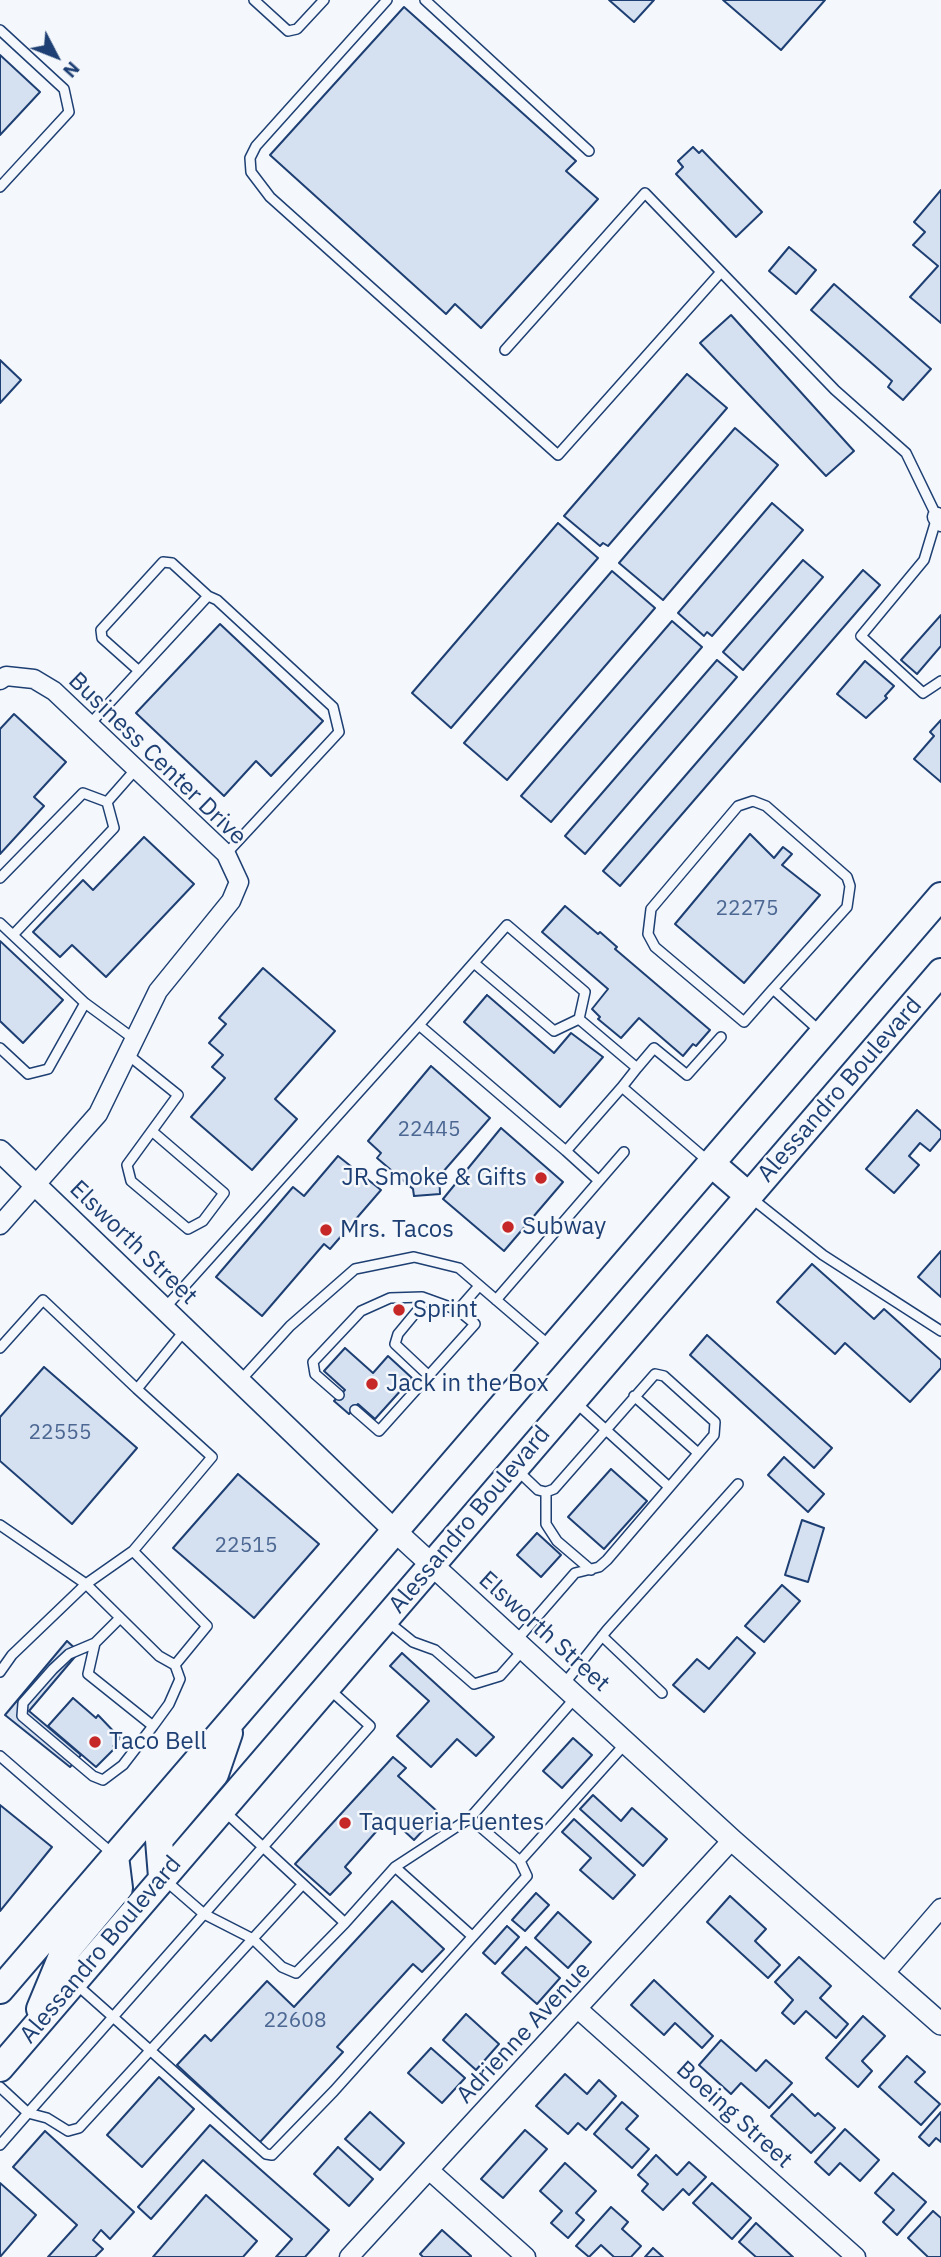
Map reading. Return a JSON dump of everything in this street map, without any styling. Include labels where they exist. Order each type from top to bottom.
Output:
[{"type":"main road","name":"Alessandro Boulevard","points":[[0,1990],[941,897]]},
{"type":"main road","name":"Alessandro Boulevard","points":[[0,2068],[30,2034],[65,1974],[162,1877],[222,1809],[941,972]]},
{"type":"main road","points":[[712,1164],[749,1196]]},
{"type":"main road","points":[[162,1877],[159,1840],[215,1774],[234,1718]]},
{"type":"main road","points":[[65,1974],[66,1950],[119,1888],[115,1856]]},
{"type":"street","name":"Business Center Drive","points":[[0,680],[6,676],[34,679],[54,691],[226,854],[239,882],[232,901],[158,990],[98,1114],[0,1225]]},
{"type":"street","name":"Elsworth Street","points":[[0,1152],[395,1531],[732,1840],[941,2024]]},
{"type":"street","name":"Adrienne Avenue","points":[[349,2257],[579,2010],[732,1840]]},
{"type":"street","points":[[884,1974],[941,1908]]},
{"type":"street","name":"Boeing Street","points":[[579,2010],[856,2257]]},
{"type":"street","points":[[429,2170],[526,2257]]},
{"type":"lane","points":[[254,0],[288,31],[297,29],[324,0]]},
{"type":"lane","points":[[387,0],[256,146],[250,158],[251,172],[270,197],[558,455],[721,272]]},
{"type":"lane","points":[[425,0],[589,151]]},
{"type":"lane","points":[[0,30],[64,89],[69,112],[0,187]]},
{"type":"lane","points":[[505,350],[645,193],[835,390],[906,453],[939,519],[924,560],[861,636],[923,693],[941,681]]},
{"type":"lane","points":[[138,671],[102,638],[101,630],[163,562],[172,563],[333,707],[339,732],[226,854]]},
{"type":"lane","points":[[89,724],[212,598]]},
{"type":"lane","points":[[107,802],[136,769]]},
{"type":"lane","points":[[0,878],[83,793],[107,802]]},
{"type":"lane","points":[[13,935],[114,828],[107,802]]},
{"type":"lane","points":[[754,802],[766,806],[847,877],[850,886],[847,906],[773,989],[744,1022],[655,947],[648,934],[651,909],[738,806],[754,802]]},
{"type":"lane","points":[[0,923],[178,1095],[127,1165],[131,1181],[188,1229],[204,1221],[224,1193],[153,1132]]},
{"type":"lane","points":[[164,1310],[507,925],[585,992],[579,1019]]},
{"type":"lane","points":[[474,963],[554,1031],[579,1019]]},
{"type":"lane","points":[[773,989],[823,1034]]},
{"type":"lane","points":[[0,1048],[28,1074],[48,1069],[85,1003]]},
{"type":"lane","points":[[579,1019],[637,1068]]},
{"type":"lane","points":[[419,1025],[598,1181]]},
{"type":"lane","points":[[566,1151],[654,1048],[687,1075],[721,1037]]},
{"type":"lane","points":[[622,1087],[712,1164]]},
{"type":"lane","points":[[496,1300],[624,1152]]},
{"type":"lane","points":[[749,1196],[823,1255],[941,1331]]},
{"type":"lane","points":[[239,1381],[290,1326],[355,1269],[414,1257],[459,1268],[552,1348]]},
{"type":"lane","points":[[458,1310],[479,1286]]},
{"type":"lane","points":[[339,1395],[315,1374],[313,1362],[337,1333],[361,1311],[390,1298],[427,1298],[458,1310],[475,1324],[379,1431],[355,1410]]},
{"type":"lane","points":[[427,1298],[398,1334],[395,1344],[429,1376]]},
{"type":"lane","points":[[0,1348],[43,1300],[212,1457],[133,1551],[86,1584],[12,1655],[0,1672]]},
{"type":"lane","points":[[137,1389],[185,1330]]},
{"type":"lane","points":[[385,1619],[413,1642],[435,1650],[474,1684],[500,1676],[575,1573],[583,1569],[591,1570],[607,1560],[714,1435],[715,1422],[664,1376],[655,1374],[554,1489],[546,1492],[538,1490],[514,1468]]},
{"type":"lane","points":[[634,1396],[698,1453]]},
{"type":"lane","points":[[573,1400],[669,1488]]},
{"type":"lane","points":[[162,1877],[204,1914],[253,1939],[282,1966],[296,1973],[395,1867],[470,1818],[570,1691],[602,1636],[738,1484]]},
{"type":"lane","points":[[546,1492],[546,1524],[557,1541],[591,1570]]},
{"type":"lane","points":[[0,1525],[86,1584],[120,1618],[159,1657],[175,1665],[180,1679],[169,1704],[123,1765],[103,1780],[93,1776],[27,1723],[21,1709],[38,1686],[69,1654],[95,1643],[120,1618]]},
{"type":"lane","points":[[133,1551],[207,1626],[175,1665]]},
{"type":"lane","points":[[602,1636],[662,1693]]},
{"type":"lane","points":[[95,1643],[88,1674],[153,1726]]},
{"type":"lane","points":[[0,2145],[370,1726],[327,1687]]},
{"type":"lane","points":[[520,1861],[626,1743]]},
{"type":"lane","points":[[0,1756],[115,1856]]},
{"type":"lane","points":[[222,1809],[345,1923]]},
{"type":"lane","points":[[65,1974],[266,2154],[272,2155],[334,2091],[527,1876],[520,1861],[470,1818]]},
{"type":"lane","points":[[395,1867],[472,1936]]},
{"type":"lane","points":[[0,2087],[28,2113],[38,2113],[68,2132],[79,2128],[303,1884]]},
{"type":"building","points":[[609,0],[654,0],[634,22]]},
{"type":"building","points":[[723,0],[825,0],[781,50]]},
{"type":"building","points":[[404,7],[576,161],[566,171],[598,199],[481,328],[455,304],[446,314],[270,155]]},
{"type":"building","points":[[0,55],[40,92],[0,135]]},
{"type":"building","points":[[693,147],[699,153],[702,150],[762,212],[736,237],[676,174],[683,167],[678,161]]},
{"type":"building","points":[[941,190],[941,323],[910,297],[938,266],[913,245],[925,232],[914,222]]},
{"type":"building","points":[[789,247],[816,270],[796,294],[769,271]]},
{"type":"building","points":[[834,284],[931,369],[903,400],[888,387],[892,381],[811,310]]},
{"type":"building","points":[[731,315],[854,451],[826,476],[700,343]]},
{"type":"building","points":[[0,360],[21,380],[0,403]]},
{"type":"building","points":[[687,374],[727,408],[608,546],[603,543],[600,546],[564,516]]},
{"type":"building","points":[[735,428],[778,465],[663,600],[619,563]]},
{"type":"building","points":[[772,503],[803,530],[712,636],[707,632],[704,636],[678,613]]},
{"type":"building","points":[[558,523],[598,558],[451,728],[412,693]]},
{"type":"building","points":[[803,560],[823,577],[743,670],[723,652]]},
{"type":"building","points":[[863,570],[880,585],[620,886],[603,871]]},
{"type":"building","points":[[612,571],[655,608],[507,780],[464,743]]},
{"type":"building","points":[[941,615],[941,646],[917,674],[901,660]]},
{"type":"building","points":[[672,621],[702,647],[551,822],[521,796]]},
{"type":"building","points":[[220,624],[323,721],[271,776],[256,761],[224,796],[136,713]]},
{"type":"building","points":[[717,660],[737,677],[585,854],[565,836]]},
{"type":"building","points":[[865,661],[894,686],[885,696],[887,698],[866,718],[837,694]]},
{"type":"building","points":[[14,714],[66,762],[34,797],[44,806],[0,854],[0,729]]},
{"type":"building","points":[[941,720],[941,782],[914,759],[934,736],[930,732]]},
{"type":"building","points":[[750,834],[774,858],[783,847],[792,854],[782,865],[820,895],[744,983],[675,924]]},
{"type":"building","points":[[144,837],[194,884],[106,977],[72,945],[60,957],[33,932],[83,880],[93,890]]},
{"type":"building","points":[[565,906],[598,934],[600,932],[617,947],[615,949],[710,1030],[696,1046],[693,1044],[683,1056],[639,1018],[621,1038],[598,1019],[600,1017],[592,1009],[608,989],[542,932]]},
{"type":"building","points":[[0,941],[63,1000],[23,1043],[0,1021]]},
{"type":"building","points":[[263,968],[335,1031],[275,1099],[297,1119],[252,1170],[191,1117],[225,1078],[212,1067],[223,1055],[209,1043],[226,1024],[219,1018]]},
{"type":"building","points":[[487,995],[554,1053],[571,1033],[603,1057],[560,1107],[464,1022]]},
{"type":"building","points":[[431,1066],[490,1118],[442,1173],[439,1171],[440,1194],[414,1196],[413,1189],[377,1158],[381,1153],[368,1141]]},
{"type":"building","points":[[917,1110],[941,1131],[941,1138],[930,1151],[920,1143],[909,1156],[919,1165],[894,1193],[866,1169]]},
{"type":"building","points":[[501,1128],[563,1182],[504,1251],[443,1199]]},
{"type":"building","points":[[338,1156],[381,1190],[330,1249],[324,1244],[262,1316],[216,1277],[293,1187],[304,1196]]},
{"type":"building","points":[[941,1251],[941,1297],[918,1277]]},
{"type":"building","points":[[812,1264],[874,1319],[884,1309],[941,1360],[941,1368],[910,1402],[845,1343],[835,1354],[777,1302]]},
{"type":"building","points":[[707,1335],[832,1448],[814,1468],[690,1355]]},
{"type":"building","name":"Jack in the Box","points":[[345,1348],[373,1373],[388,1356],[412,1378],[375,1419],[358,1404],[349,1414],[334,1401],[345,1390],[324,1371]]},
{"type":"building","points":[[44,1367],[137,1448],[72,1524],[0,1461],[0,1417]]},
{"type":"building","points":[[784,1457],[824,1494],[808,1512],[768,1475]]},
{"type":"building","points":[[611,1469],[647,1501],[604,1549],[568,1517]]},
{"type":"building","points":[[238,1474],[319,1544],[254,1618],[173,1548]]},
{"type":"building","points":[[802,1520],[824,1528],[808,1582],[785,1575]]},
{"type":"building","points":[[537,1533],[561,1555],[541,1577],[517,1555]]},
{"type":"building","points":[[782,1585],[800,1601],[764,1642],[745,1626]]},
{"type":"building","points":[[737,1637],[755,1653],[704,1712],[673,1685],[697,1659],[709,1669]]},
{"type":"building","points":[[67,1641],[79,1652],[29,1711],[81,1755],[70,1767],[5,1715]]},
{"type":"building","points":[[402,1653],[494,1737],[476,1756],[457,1739],[431,1767],[397,1736],[429,1701],[390,1666]]},
{"type":"building","points":[[73,1698],[96,1718],[98,1715],[120,1738],[113,1746],[115,1748],[96,1767],[48,1726]]},
{"type":"building","points":[[573,1738],[592,1755],[562,1788],[543,1771]]},
{"type":"building","points":[[393,1757],[406,1768],[398,1776],[439,1813],[414,1840],[389,1817],[345,1867],[351,1873],[330,1895],[295,1864]]},
{"type":"building","points":[[593,1795],[621,1821],[632,1808],[667,1839],[643,1866],[580,1809]]},
{"type":"building","points":[[0,1805],[52,1847],[0,1911]]},
{"type":"building","points":[[574,1819],[635,1875],[613,1899],[580,1870],[591,1858],[562,1832]]},
{"type":"building","points":[[536,1893],[549,1905],[525,1931],[512,1920]]},
{"type":"building","points":[[730,1896],[766,1929],[755,1941],[780,1965],[768,1978],[707,1922]]},
{"type":"building","points":[[392,1901],[444,1949],[422,1972],[413,1964],[337,2047],[343,2052],[260,2142],[177,2065],[205,2035],[211,2041],[267,1981],[294,2007]]},
{"type":"building","points":[[558,1912],[591,1942],[568,1968],[535,1938]]},
{"type":"building","points":[[507,1926],[519,1937],[495,1964],[483,1953]]},
{"type":"building","points":[[526,1947],[560,1978],[537,2004],[502,1973]]},
{"type":"building","points":[[799,1957],[831,1986],[820,1998],[848,2024],[836,2038],[806,2011],[794,2024],[782,2013],[793,2000],[775,1982]]},
{"type":"building","points":[[654,1980],[713,2036],[702,2048],[675,2023],[664,2035],[631,2005]]},
{"type":"building","points":[[466,2014],[499,2044],[476,2070],[443,2040]]},
{"type":"building","points":[[863,2016],[885,2036],[862,2061],[872,2071],[858,2087],[826,2058]]},
{"type":"building","points":[[721,2040],[756,2071],[766,2060],[792,2083],[769,2108],[741,2083],[731,2094],[699,2065]]},
{"type":"building","points":[[431,2048],[465,2078],[442,2103],[408,2073]]},
{"type":"building","points":[[907,2056],[925,2072],[915,2082],[940,2104],[921,2125],[879,2087]]},
{"type":"building","points":[[565,2074],[587,2094],[599,2080],[616,2096],[586,2130],[578,2123],[568,2134],[536,2106]]},
{"type":"building","points":[[159,2077],[194,2109],[142,2167],[107,2135]]},
{"type":"building","points":[[792,2094],[815,2116],[818,2113],[835,2128],[811,2153],[771,2116]]},
{"type":"building","points":[[622,2102],[638,2116],[626,2129],[649,2149],[632,2168],[594,2134]]},
{"type":"building","points":[[370,2112],[404,2143],[380,2170],[345,2139]]},
{"type":"building","points":[[941,2112],[941,2142],[936,2138],[929,2146],[919,2137]]},
{"type":"building","points":[[210,2125],[329,2230],[305,2257],[276,2257],[292,2239],[203,2160],[151,2219],[138,2207]]},
{"type":"building","points":[[845,2129],[879,2160],[860,2181],[840,2163],[829,2175],[815,2162]]},
{"type":"building","points":[[525,2130],[547,2149],[503,2198],[481,2179]]},
{"type":"building","points":[[45,2131],[134,2212],[110,2239],[101,2230],[93,2240],[103,2249],[95,2257],[48,2257],[77,2225],[13,2167]]},
{"type":"building","points":[[338,2147],[373,2179],[349,2206],[314,2174]]},
{"type":"building","points":[[656,2155],[677,2175],[689,2162],[706,2177],[689,2195],[683,2189],[663,2210],[642,2191],[648,2184],[638,2175]]},
{"type":"building","points":[[565,2163],[596,2191],[576,2213],[584,2220],[568,2238],[551,2223],[562,2211],[540,2191]]},
{"type":"building","points":[[893,2173],[926,2202],[897,2235],[883,2222],[894,2210],[875,2193]]},
{"type":"building","points":[[0,2183],[36,2215],[0,2257]]},
{"type":"building","points":[[712,2183],[751,2218],[732,2239],[693,2203]]},
{"type":"building","points":[[206,2195],[257,2241],[243,2257],[153,2257]]},
{"type":"building","points":[[611,2207],[628,2222],[622,2229],[641,2246],[631,2257],[614,2257],[601,2245],[589,2257],[576,2246]]},
{"type":"building","points":[[933,2211],[941,2218],[941,2257],[928,2257],[908,2238]]},
{"type":"building","points":[[756,2223],[793,2257],[756,2257],[739,2242]]},
{"type":"building","points":[[442,2230],[471,2257],[423,2257],[420,2254]]},
{"type":"building","points":[[653,2248],[663,2257],[645,2257]]},
{"type":"place","name":"JR Smoke & Gifts","points":[[541,1178]]},
{"type":"place","name":"Subway","points":[[508,1227]]},
{"type":"place","name":"Mrs. Tacos","points":[[326,1230]]},
{"type":"place","name":"Sprint","points":[[399,1310]]},
{"type":"place","name":"Jack in the Box","points":[[372,1384]]},
{"type":"place","name":"Taco Bell","points":[[95,1742]]},
{"type":"place","name":"Taqueria Fuentes","points":[[345,1823]]}]
